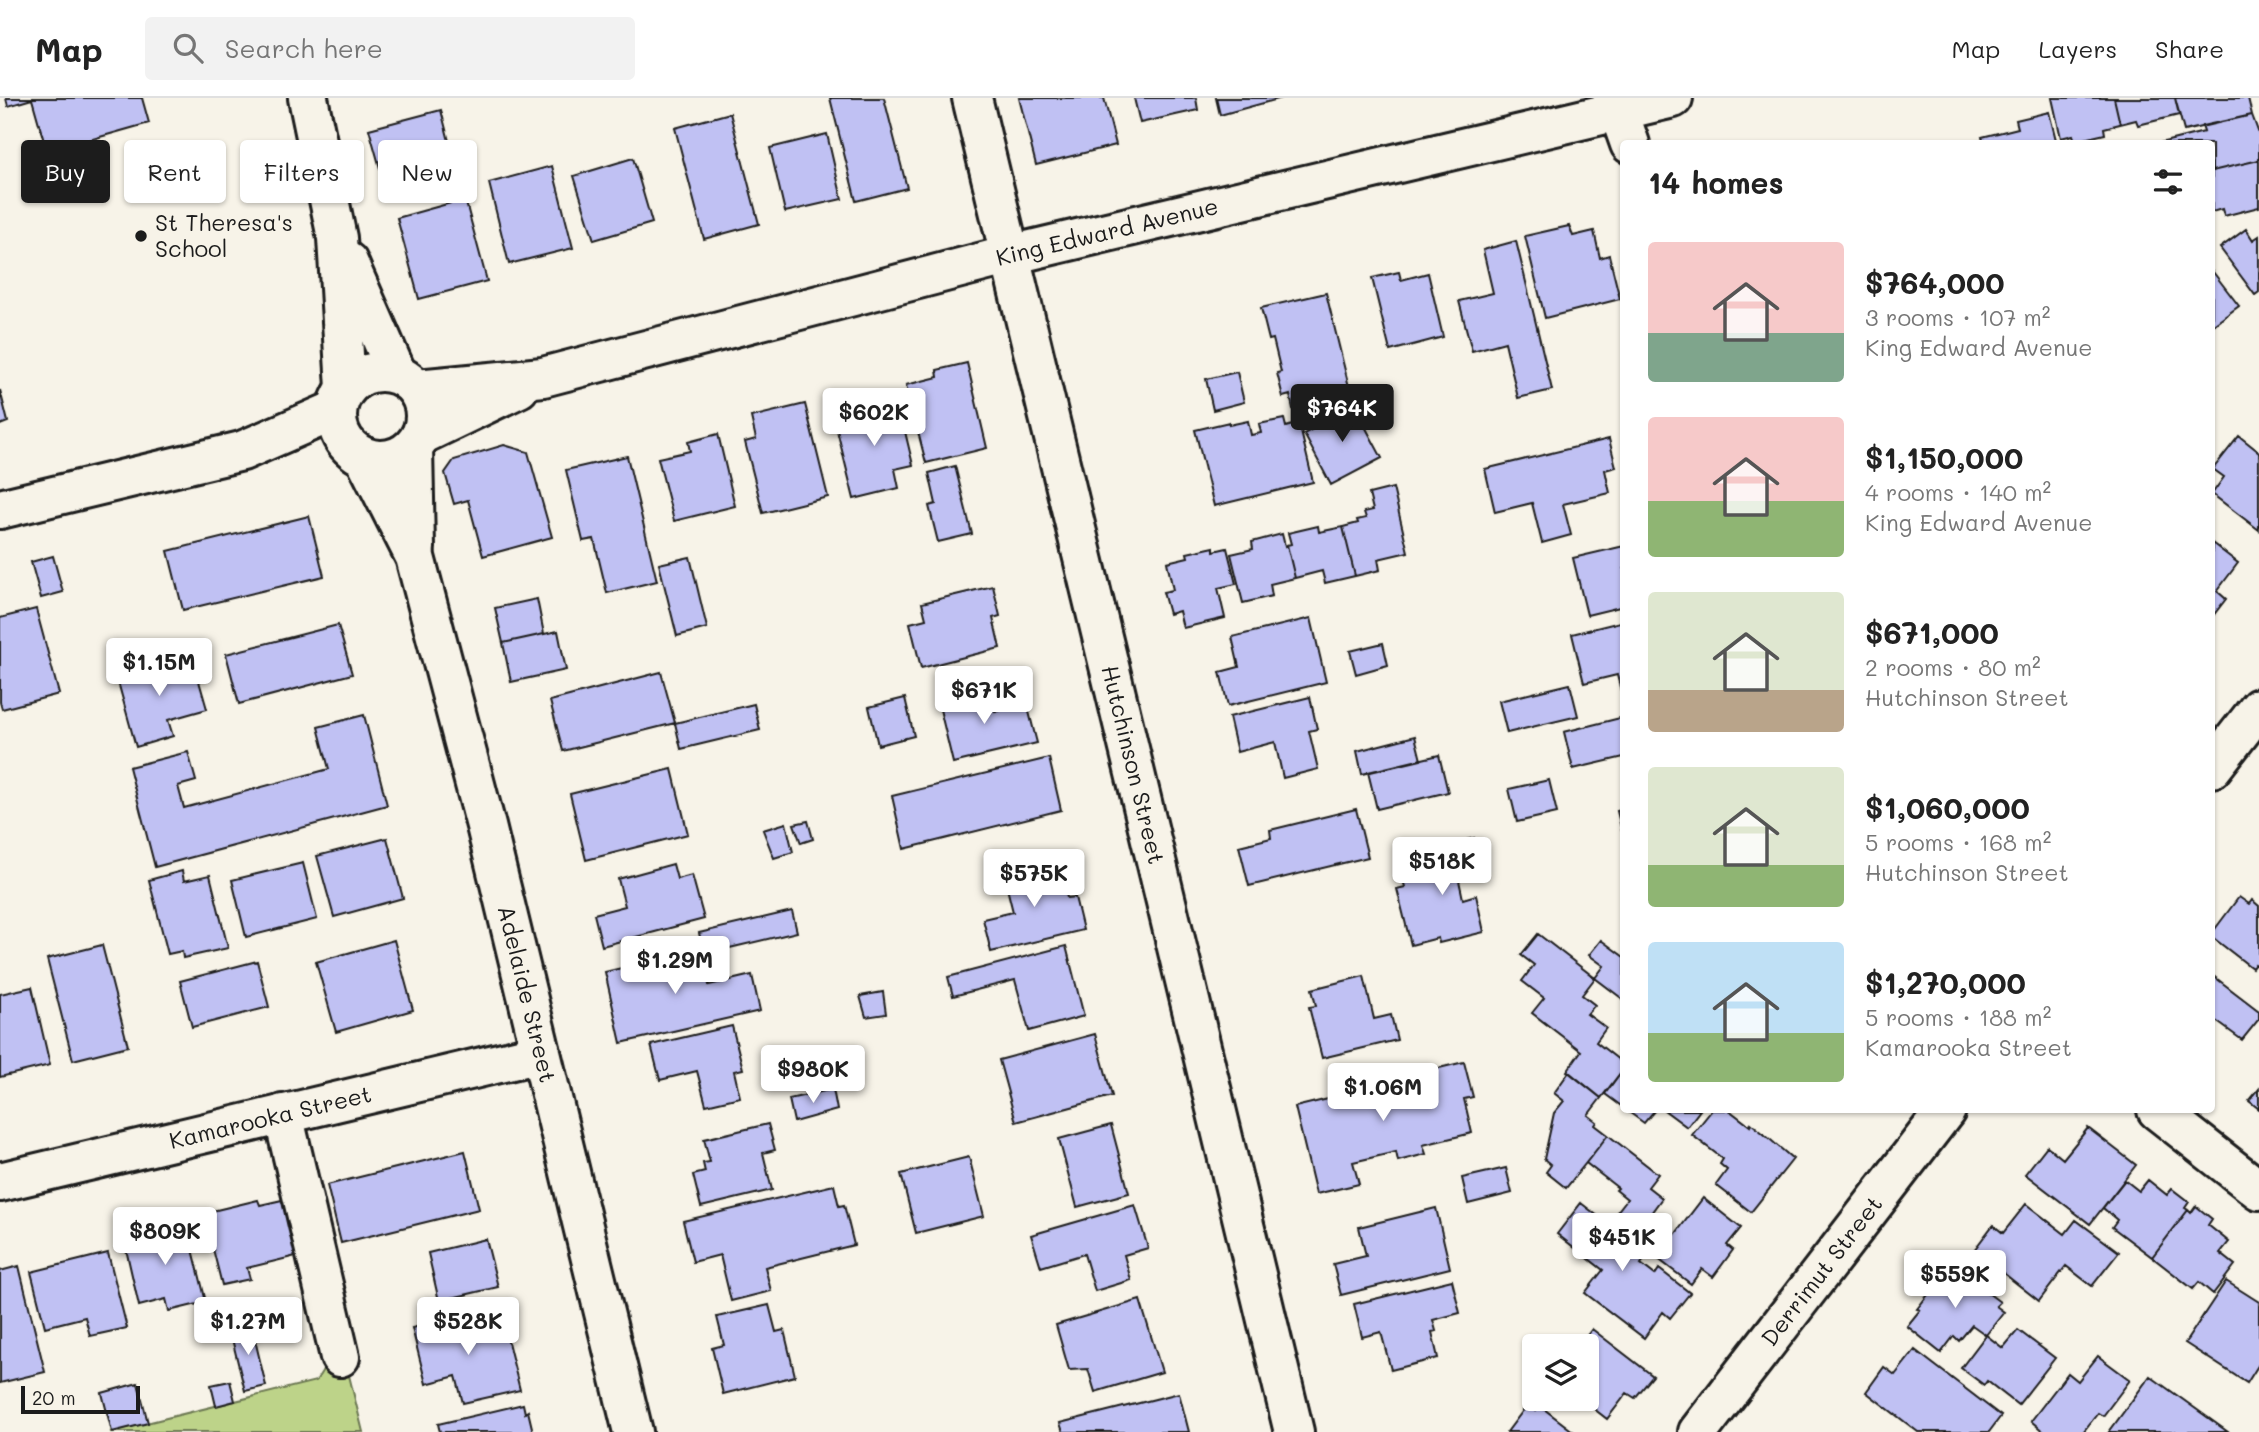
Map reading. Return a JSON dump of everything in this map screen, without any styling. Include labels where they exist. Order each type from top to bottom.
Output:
[{"type":"street","points":[[308,98],[337,238],[341,399],[337,424],[341,436],[357,452]]},
{"type":"street","name":"Hutchinson Street","points":[[972,98],[1294,1432]]},
{"type":"street","points":[[1637,109],[1649,140]]},
{"type":"street","name":"King Edward Avenue","points":[[417,441],[543,377],[1010,255],[1637,109]]},
{"type":"street","points":[[0,509],[242,451],[357,452],[391,459],[403,455],[417,441],[425,423],[426,412],[407,382],[337,238]]},
{"type":"street","points":[[242,451],[341,399],[356,379],[369,373],[383,371],[407,382]]},
{"type":"street","name":"King Edward Avenue","points":[[407,382],[543,377]]},
{"type":"street","name":"Adelaide Street","points":[[415,557],[417,441]]},
{"type":"street","name":"Adelaide Street","points":[[357,452],[415,557],[486,826],[633,1432]]},
{"type":"street","points":[[2215,764],[2259,708]]},
{"type":"street","name":"Kamarooka Street","points":[[0,1182],[541,1053]]},
{"type":"street","name":"Derrimut Street","points":[[1698,1432],[1944,1113]]},
{"type":"street","points":[[2161,1113],[2259,1190]]},
{"type":"street","points":[[283,1114],[340,1357]]},
{"type":"green space","points":[[298,1169],[363,1432],[110,1432],[316,1381],[329,1360]]},
{"type":"building","points":[[6,98],[142,98],[149,123],[89,140],[44,140],[32,99],[8,106]]},
{"type":"building","points":[[830,98],[884,98],[907,188],[856,201]]},
{"type":"building","points":[[1019,98],[1104,98],[1116,145],[1036,165]]},
{"type":"building","points":[[1134,98],[1196,98],[1198,110],[1140,123]]},
{"type":"building","points":[[1216,98],[1282,98],[1220,115]]},
{"type":"building","points":[[2052,98],[2114,98],[2120,124],[2104,128],[2105,134],[2079,140],[2075,140],[2073,135],[2061,138]]},
{"type":"building","points":[[2114,98],[2175,98],[2179,115],[2138,125],[2136,120],[2120,124]]},
{"type":"building","points":[[2175,98],[2248,98],[2252,115],[2184,131]]},
{"type":"building","points":[[441,110],[449,140],[378,140],[378,161],[369,129]]},
{"type":"building","points":[[2049,112],[2056,140],[1983,140],[1982,137],[2018,128],[2016,120]]},
{"type":"building","points":[[730,113],[759,224],[704,239],[675,128]]},
{"type":"building","points":[[2252,115],[2259,134],[2259,160],[2215,170],[2215,140],[2172,140],[2204,132],[2202,126]]},
{"type":"building","points":[[827,134],[842,199],[785,212],[770,148]]},
{"type":"building","points":[[633,158],[652,223],[594,240],[574,176]]},
{"type":"building","points":[[2259,160],[2259,207],[2224,216],[2222,209],[2215,211],[2215,170]]},
{"type":"building","points":[[552,166],[573,248],[509,264],[489,183]]},
{"type":"building","points":[[451,203],[466,203],[487,281],[419,299],[397,218]]},
{"type":"building","points":[[1569,226],[1573,236],[1594,231],[1600,258],[1609,255],[1620,299],[1545,318],[1525,236]]},
{"type":"building","points":[[2246,229],[2253,240],[2259,236],[2259,292],[2255,295],[2220,248]]},
{"type":"building","points":[[1516,241],[1552,390],[1518,398],[1505,342],[1472,351],[1459,301],[1493,293],[1483,250]]},
{"type":"building","points":[[1399,272],[1401,280],[1428,273],[1443,337],[1390,351],[1372,278]]},
{"type":"building","points":[[2215,275],[2239,306],[2215,324]]},
{"type":"building","points":[[1326,293],[1351,395],[1293,409],[1290,395],[1283,397],[1277,373],[1281,372],[1273,339],[1269,340],[1261,308]]},
{"type":"building","points":[[967,363],[987,448],[926,463],[906,385],[938,377],[937,370]]},
{"type":"building","points":[[1237,372],[1244,402],[1213,410],[1206,379]]},
{"type":"building","points":[[0,390],[8,422],[0,425]]},
{"type":"building","points":[[897,398],[913,465],[895,469],[899,488],[854,499],[834,418],[867,410],[866,406]]},
{"type":"building","points":[[1352,402],[1382,458],[1331,485],[1304,434],[1318,426],[1316,422]]},
{"type":"building","points":[[805,404],[828,497],[763,513],[745,442],[756,439],[751,417]]},
{"type":"building","points":[[1284,419],[1286,427],[1299,423],[1313,482],[1214,506],[1195,430],[1229,422],[1229,425],[1248,421],[1251,435],[1261,433],[1259,424]]},
{"type":"building","points":[[718,434],[735,506],[674,521],[658,458],[690,451],[688,442]]},
{"type":"building","points":[[2239,436],[2259,452],[2259,530],[2215,496],[2215,490],[2224,477],[2215,470],[2215,466]]},
{"type":"building","points":[[1609,439],[1616,467],[1605,470],[1610,493],[1563,504],[1571,535],[1542,543],[1532,503],[1495,512],[1485,469]]},
{"type":"building","points":[[504,445],[528,452],[552,537],[483,556],[468,500],[454,504],[445,473],[454,460]]},
{"type":"building","points":[[627,456],[657,581],[607,593],[594,539],[583,541],[566,470]]},
{"type":"building","points":[[955,466],[972,534],[938,542],[929,506],[936,504],[929,473]]},
{"type":"building","points":[[1393,488],[1408,552],[1378,559],[1380,570],[1355,576],[1343,527],[1358,523],[1357,520],[1366,518],[1364,512],[1373,510],[1369,494]]},
{"type":"building","points":[[309,516],[324,576],[183,610],[168,551]]},
{"type":"building","points":[[1318,526],[1319,532],[1343,527],[1355,576],[1325,583],[1322,571],[1295,578],[1287,545],[1291,544],[1288,533]]},
{"type":"building","points":[[1282,534],[1295,578],[1270,584],[1272,596],[1243,603],[1231,554],[1253,549],[1252,542]]},
{"type":"building","points":[[2215,545],[2238,563],[2217,591],[2226,599],[2215,613]]},
{"type":"building","points":[[1214,547],[1214,551],[1227,548],[1236,584],[1218,588],[1225,618],[1183,628],[1179,611],[1169,614],[1163,592],[1173,590],[1167,562],[1188,557],[1187,553]]},
{"type":"building","points":[[1620,547],[1620,607],[1587,615],[1573,558]]},
{"type":"building","points":[[53,556],[63,592],[41,598],[31,562]]},
{"type":"building","points":[[690,557],[707,628],[677,636],[659,564]]},
{"type":"building","points":[[993,586],[1000,616],[993,618],[1000,648],[921,668],[910,623],[926,619],[922,603]]},
{"type":"building","points":[[537,599],[544,634],[503,643],[495,608]]},
{"type":"building","points":[[36,609],[59,694],[2,709],[0,618]]},
{"type":"building","points":[[1311,618],[1326,682],[1228,706],[1220,672],[1239,667],[1232,637]]},
{"type":"building","points":[[1620,622],[1620,687],[1617,675],[1584,683],[1572,634]]},
{"type":"building","points":[[338,625],[352,674],[239,704],[226,654]]},
{"type":"building","points":[[558,631],[566,670],[511,682],[503,643]]},
{"type":"building","points":[[1383,643],[1388,665],[1356,674],[1350,651]]},
{"type":"building","points":[[160,658],[163,669],[193,660],[207,709],[168,720],[173,736],[136,747],[115,671]]},
{"type":"building","points":[[661,672],[675,723],[563,751],[550,701]]},
{"type":"building","points":[[1570,684],[1578,716],[1507,733],[1499,701]]},
{"type":"building","points":[[989,689],[995,711],[1027,704],[1037,743],[953,763],[938,701]]},
{"type":"building","points":[[1310,697],[1317,729],[1309,731],[1318,769],[1283,778],[1275,742],[1237,752],[1229,717]]},
{"type":"building","points":[[905,698],[914,736],[878,745],[869,707]]},
{"type":"building","points":[[754,704],[760,730],[681,749],[675,723]]},
{"type":"building","points":[[364,715],[387,805],[155,867],[129,767],[188,752],[196,781],[178,786],[184,808],[329,769],[318,727]]},
{"type":"building","points":[[1620,718],[1620,758],[1573,769],[1564,732]]},
{"type":"building","points":[[1415,736],[1421,760],[1362,774],[1357,751]]},
{"type":"building","points":[[1439,755],[1448,792],[1377,809],[1368,772]]},
{"type":"building","points":[[1049,758],[1061,810],[904,849],[892,796]]},
{"type":"building","points":[[672,769],[688,834],[586,860],[570,794]]},
{"type":"building","points":[[1549,780],[1557,813],[1517,822],[1509,789]]},
{"type":"building","points":[[1356,809],[1368,857],[1249,886],[1239,846],[1271,838],[1270,830]]},
{"type":"building","points":[[808,821],[813,839],[801,843],[794,824]]},
{"type":"building","points":[[786,823],[793,852],[774,858],[763,830]]},
{"type":"building","points":[[387,838],[403,898],[334,917],[317,856]]},
{"type":"building","points":[[1474,838],[1480,865],[1457,871],[1463,899],[1476,895],[1484,932],[1439,943],[1438,938],[1411,945],[1397,889],[1405,887],[1402,876],[1436,868],[1432,849]]},
{"type":"building","points":[[303,863],[317,919],[246,937],[232,880]]},
{"type":"building","points":[[1040,863],[1041,868],[1059,864],[1067,898],[1075,897],[1083,930],[991,952],[983,919],[1013,912],[1003,872]]},
{"type":"building","points":[[673,864],[677,879],[692,875],[704,919],[602,946],[594,914],[625,906],[618,879]]},
{"type":"building","points":[[182,871],[184,881],[210,875],[228,948],[183,958],[182,951],[168,954],[149,880]]},
{"type":"building","points":[[2239,897],[2249,904],[2252,900],[2259,906],[2259,967],[2255,964],[2252,968],[2215,939],[2215,929]]},
{"type":"building","points":[[792,911],[797,932],[704,954],[699,933]]},
{"type":"building","points":[[1538,934],[1595,978],[1582,995],[1595,1005],[1587,1014],[1606,1028],[1596,1042],[1620,1061],[1620,1073],[1601,1098],[1567,1071],[1581,1051],[1532,1013],[1544,998],[1522,981],[1534,965],[1521,955]]},
{"type":"building","points":[[394,940],[413,1010],[336,1032],[316,962]]},
{"type":"building","points":[[1601,940],[1620,954],[1620,997],[1595,978],[1604,966],[1589,955]]},
{"type":"building","points":[[102,945],[128,1046],[73,1060],[47,959]]},
{"type":"building","points":[[1066,946],[1084,1016],[1029,1031],[1015,980],[953,996],[948,977]]},
{"type":"building","points":[[700,949],[704,954],[709,985],[752,975],[760,1011],[621,1043],[605,972]]},
{"type":"building","points":[[257,961],[269,1007],[192,1027],[180,981]]},
{"type":"building","points":[[1364,976],[1374,1019],[1391,1015],[1397,1040],[1322,1058],[1309,1007],[1316,1006],[1312,989]]},
{"type":"building","points":[[2215,977],[2259,1011],[2259,1019],[2242,1040],[2215,1020]]},
{"type":"building","points":[[32,987],[50,1065],[0,1077],[0,994]]},
{"type":"building","points":[[883,992],[886,1014],[866,1017],[860,996]]},
{"type":"building","points":[[732,1026],[743,1069],[734,1071],[740,1097],[706,1105],[697,1071],[660,1080],[651,1045]]},
{"type":"building","points":[[1095,1034],[1112,1096],[1016,1122],[999,1060]]},
{"type":"building","points":[[1464,1062],[1473,1097],[1464,1099],[1472,1133],[1423,1145],[1426,1154],[1398,1161],[1396,1152],[1353,1162],[1359,1184],[1316,1194],[1295,1107],[1353,1093],[1352,1089]]},
{"type":"building","points":[[1569,1072],[1601,1098],[1588,1115],[1597,1122],[1595,1125],[1608,1135],[1566,1188],[1546,1172],[1551,1165],[1544,1159],[1554,1113],[1564,1101],[1554,1093]]},
{"type":"building","points":[[1620,1073],[1620,1105],[1605,1094]]},
{"type":"building","points":[[833,1089],[837,1110],[794,1122],[789,1099]]},
{"type":"building","points":[[2259,1089],[2259,1109],[2249,1101]]},
{"type":"building","points":[[1630,1113],[1652,1113],[1644,1123]]},
{"type":"building","points":[[1668,1113],[1698,1113],[1687,1127]]},
{"type":"building","points":[[1710,1113],[1733,1113],[1750,1126],[1751,1123],[1793,1159],[1751,1212],[1716,1185],[1727,1170],[1720,1164],[1723,1159],[1692,1135]]},
{"type":"building","points":[[768,1124],[775,1150],[763,1153],[772,1190],[701,1207],[693,1175],[705,1172],[703,1163],[710,1162],[704,1139]]},
{"type":"building","points":[[1111,1125],[1129,1193],[1077,1207],[1059,1139]]},
{"type":"building","points":[[2088,1128],[2136,1165],[2090,1224],[2025,1174],[2047,1146],[2063,1159]]},
{"type":"building","points":[[1608,1135],[1658,1174],[1648,1187],[1662,1198],[1632,1239],[1610,1221],[1627,1199],[1616,1190],[1618,1188],[1586,1163]]},
{"type":"building","points":[[465,1151],[479,1209],[341,1243],[327,1185]]},
{"type":"building","points":[[969,1157],[984,1216],[916,1233],[901,1174]]},
{"type":"building","points":[[1506,1168],[1512,1193],[1468,1204],[1462,1178]]},
{"type":"building","points":[[2125,1180],[2139,1191],[2148,1180],[2167,1195],[2172,1189],[2189,1202],[2185,1208],[2188,1210],[2152,1257],[2112,1227],[2117,1220],[2103,1208]]},
{"type":"building","points":[[834,1185],[839,1206],[844,1205],[854,1245],[765,1267],[771,1291],[731,1301],[720,1255],[693,1262],[683,1221]]},
{"type":"building","points":[[1703,1198],[1741,1228],[1727,1245],[1733,1250],[1713,1277],[1702,1269],[1691,1284],[1657,1258]]},
{"type":"building","points":[[258,1200],[260,1205],[282,1200],[296,1256],[247,1268],[250,1279],[222,1285],[204,1213]]},
{"type":"building","points":[[1581,1203],[1648,1255],[1641,1264],[1655,1275],[1659,1269],[1690,1293],[1670,1318],[1663,1312],[1644,1338],[1585,1293],[1603,1270],[1557,1234]]},
{"type":"building","points":[[2026,1204],[2065,1234],[2076,1220],[2119,1252],[2092,1286],[2066,1266],[2039,1301],[1974,1250],[1993,1225],[2003,1233]]},
{"type":"building","points":[[1135,1205],[1148,1248],[1124,1255],[1131,1280],[1095,1291],[1084,1254],[1041,1267],[1031,1235]]},
{"type":"building","points":[[2196,1206],[2212,1219],[2208,1225],[2229,1242],[2220,1253],[2235,1265],[2213,1294],[2199,1282],[2193,1289],[2152,1257],[2188,1210],[2191,1213]]},
{"type":"building","points":[[1436,1208],[1450,1268],[1341,1295],[1333,1264],[1366,1256],[1359,1227]]},
{"type":"building","points":[[186,1221],[206,1302],[169,1311],[166,1299],[139,1306],[123,1236]]},
{"type":"building","points":[[486,1239],[498,1287],[439,1301],[428,1253]]},
{"type":"building","points":[[108,1253],[127,1328],[90,1336],[85,1317],[45,1327],[31,1272]]},
{"type":"building","points":[[1951,1265],[2000,1302],[1996,1306],[2004,1312],[1986,1335],[1972,1325],[1959,1341],[1954,1336],[1941,1353],[1907,1326]]},
{"type":"building","points":[[19,1266],[45,1372],[0,1383],[0,1271]]},
{"type":"building","points":[[1452,1280],[1460,1313],[1433,1320],[1436,1331],[1432,1332],[1438,1358],[1391,1370],[1381,1332],[1362,1337],[1354,1304]]},
{"type":"building","points":[[2226,1281],[2259,1302],[2259,1364],[2247,1383],[2185,1343]]},
{"type":"building","points":[[1140,1300],[1162,1372],[1095,1392],[1088,1369],[1069,1370],[1056,1325]]},
{"type":"building","points":[[769,1305],[776,1332],[784,1330],[795,1376],[723,1394],[712,1348],[724,1345],[717,1317]]},
{"type":"building","points":[[501,1314],[520,1390],[463,1403],[456,1376],[426,1384],[412,1328],[451,1319],[452,1326]]},
{"type":"building","points":[[251,1323],[266,1386],[245,1391],[232,1339],[235,1338],[232,1327]]},
{"type":"building","points":[[2018,1330],[2055,1358],[2018,1405],[1987,1381],[1984,1385],[1961,1368],[1986,1335],[2003,1348]]},
{"type":"building","points":[[1599,1334],[1653,1376],[1635,1398],[1627,1393],[1607,1419],[1597,1411],[1599,1411]]},
{"type":"building","points":[[1915,1350],[2001,1416],[1989,1432],[1918,1432],[1866,1392],[1884,1367],[1895,1375]]},
{"type":"building","points":[[2098,1356],[2130,1380],[2103,1416],[2098,1413],[2083,1432],[2044,1432],[2031,1421],[2068,1373],[2078,1381]]},
{"type":"building","points":[[2150,1376],[2228,1432],[2109,1432]]},
{"type":"building","points":[[230,1381],[235,1401],[216,1406],[211,1385]]},
{"type":"building","points":[[138,1383],[148,1423],[112,1432],[102,1393]]},
{"type":"building","points":[[1179,1393],[1189,1432],[1063,1432],[1060,1423]]},
{"type":"building","points":[[523,1404],[525,1413],[528,1411],[533,1432],[440,1432],[438,1424]]},
{"type":"building","points":[[1523,1411],[1547,1411],[1574,1432],[1507,1432]]},
{"type":"place","name":"St Theresa's School","points":[[141,236]]}]
